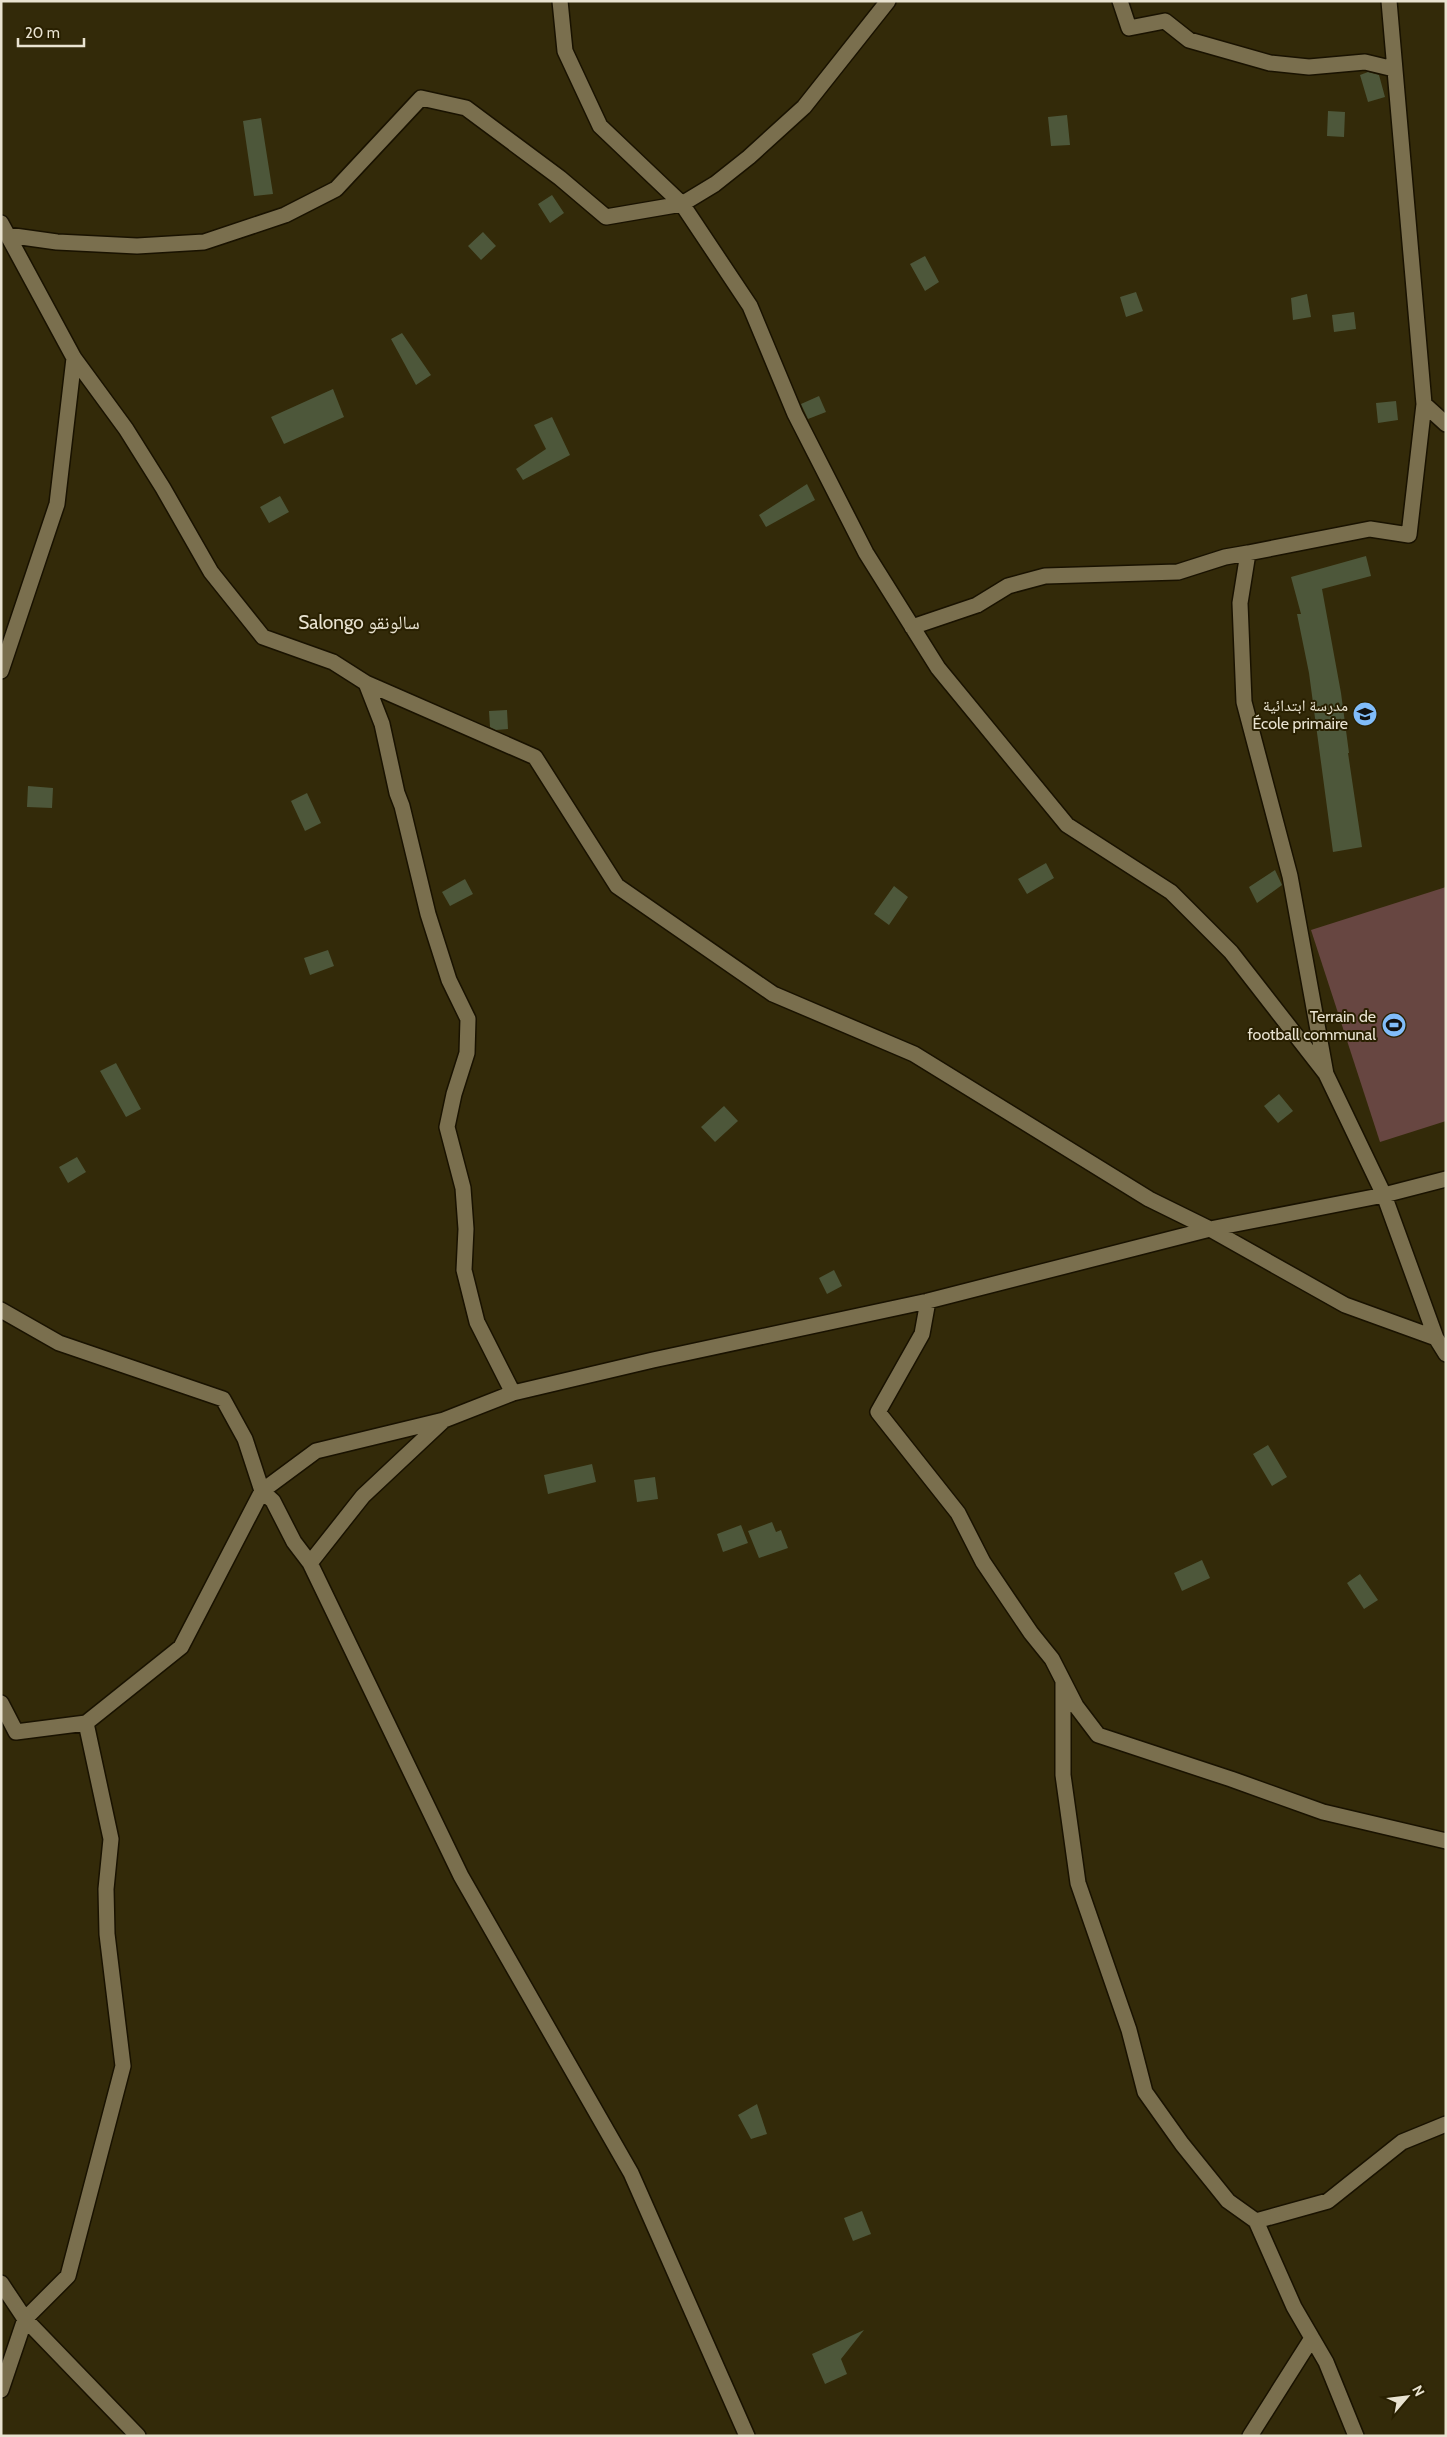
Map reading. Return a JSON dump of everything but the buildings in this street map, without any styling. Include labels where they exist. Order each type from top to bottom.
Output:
[{"type":"street","points":[[560,1],[565,51],[600,126],[682,204],[750,306],[795,414],[866,553],[938,668],[1067,825],[1171,892],[1231,952],[1326,1074],[1384,1195],[1436,1338],[1446,1354]]},
{"type":"street","points":[[4,229],[57,242],[136,246],[204,242],[285,215],[336,189],[421,98],[466,108],[560,178],[606,217],[682,204],[715,184],[749,157],[804,108],[888,1]]},
{"type":"street","points":[[1120,1],[1129,28],[1165,21],[1188,40],[1270,63],[1309,67],[1365,62],[1394,69]]},
{"type":"street","points":[[912,627],[977,605],[1008,586],[1045,576],[1178,572],[1225,557],[1370,529],[1409,535],[1424,404],[1389,1]]},
{"type":"street","points":[[4,229],[74,358],[126,429],[163,488],[211,572],[263,637],[333,662],[366,683],[535,757],[617,886],[773,994],[914,1054],[1149,1199],[1210,1229],[1345,1305],[1436,1338]]},
{"type":"street","points":[[1,671],[57,504],[74,358]]},
{"type":"street","points":[[1424,404],[1446,424]]},
{"type":"street","points":[[1248,553],[1240,603],[1244,702],[1290,876],[1326,1074]]},
{"type":"street","points":[[366,683],[382,724],[397,793],[402,806],[428,914],[449,980],[468,1019],[467,1053],[454,1094],[447,1127],[463,1188],[466,1229],[464,1270],[477,1322],[513,1393]]},
{"type":"street","points":[[1,1703],[16,1732],[86,1723],[181,1647],[262,1491],[316,1450],[444,1420],[513,1393],[654,1360],[928,1301],[1210,1229],[1384,1195],[1446,1179]]},
{"type":"street","points":[[928,1301],[922,1334],[878,1412],[958,1514],[983,1562],[1031,1633],[1052,1659],[1076,1706],[1098,1735],[1323,1812],[1446,1841]]},
{"type":"street","points":[[1,1310],[59,1343],[224,1399],[245,1439],[262,1491],[273,1500],[294,1542],[310,1564],[461,1876],[631,2173],[747,2436]]},
{"type":"street","points":[[310,1564],[363,1496],[444,1420]]},
{"type":"street","points":[[1063,1681],[1063,1775],[1078,1883],[1129,2030],[1145,2092],[1182,2144],[1228,2201],[1256,2221],[1294,2307],[1326,2362],[1356,2436]]},
{"type":"street","points":[[1,2390],[26,2319],[68,2276],[123,2066],[107,1934],[106,1889],[111,1839],[86,1723]]},
{"type":"street","points":[[1256,2221],[1328,2201],[1402,2142],[1446,2124]]},
{"type":"street","points":[[1,2283],[26,2319],[138,2436]]},
{"type":"street","points":[[1250,2436],[1312,2338]]},
{"type":"shaded area","name":"Terrain de football communal","points":[[1446,887],[1446,1121],[1380,1142],[1311,930]]},
{"type":"place","name":"مدرسة ابتدائية École primaire","points":[[1365,714]]},
{"type":"place","name":"Terrain de football communal","points":[[1394,1025]]},
{"type":"district","name":"Salongo سالونقو","points":[[359,622]]}]
